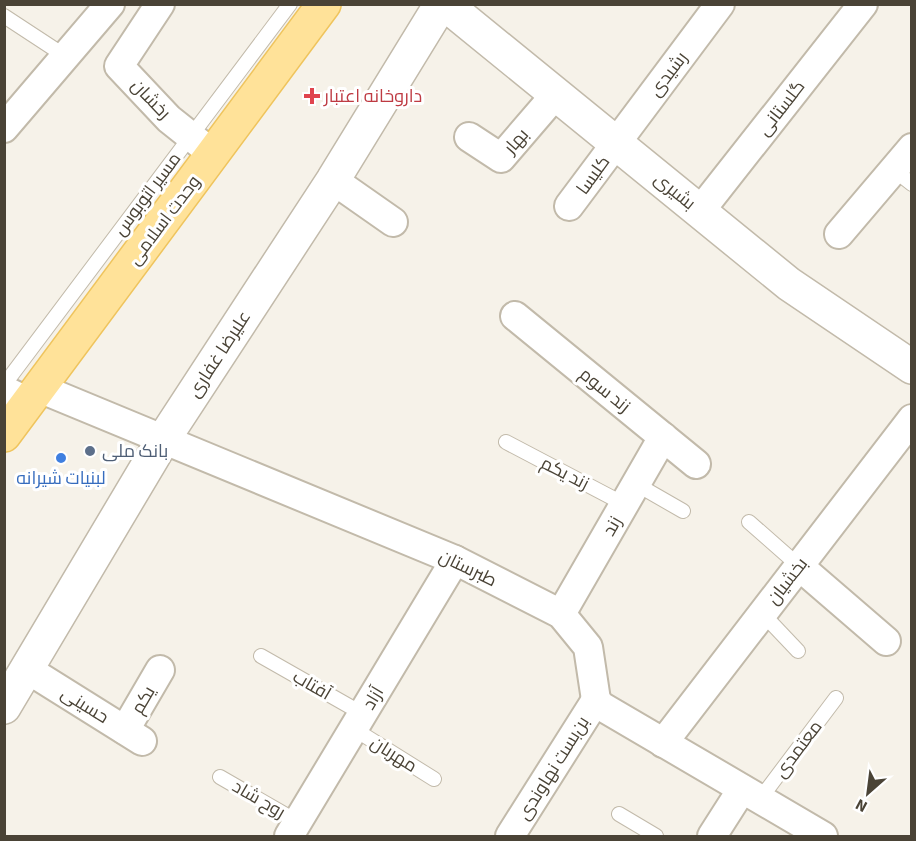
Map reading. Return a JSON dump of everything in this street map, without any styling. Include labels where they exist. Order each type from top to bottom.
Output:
[{"type":"main road","name":"وحدت اسلامی","points":[[4,435],[19,391],[202,145],[324,4]]},
{"type":"street","points":[[4,128],[110,4]]},
{"type":"street","name":"رخشان","points":[[159,4],[119,66],[169,119],[202,145]]},
{"type":"street","name":"بشیری","points":[[443,4],[789,284],[912,367]]},
{"type":"street","name":"علیرضا غفاری","points":[[4,707],[163,440],[333,180],[443,4]]},
{"type":"street","name":"گلستانی","points":[[700,211],[863,4]]},
{"type":"street","name":"رشیدی","points":[[616,143],[714,7]]},
{"type":"street","name":"بهار","points":[[469,137],[501,158],[556,94]]},
{"type":"street","name":"کلیسا","points":[[569,206],[616,143]]},
{"type":"street","points":[[839,234],[906,167]]},
{"type":"street","points":[[333,180],[393,222]]},
{"type":"street","name":"زند سوم","points":[[515,316],[696,464]]},
{"type":"street","name":"طبرستان","points":[[19,391],[163,440],[455,560],[561,614],[588,647],[596,700]]},
{"type":"street","name":"بخشیان","points":[[663,743],[912,418]]},
{"type":"street","name":"زند","points":[[561,614],[663,437]]},
{"type":"street","name":"آزاد","points":[[294,829],[455,560]]},
{"type":"street","points":[[799,566],[886,641]]},
{"type":"street","name":"حسینی","points":[[27,669],[134,736]]},
{"type":"street","name":"یکم","points":[[134,736],[160,670]]},
{"type":"street","points":[[596,700],[607,710],[824,837]]},
{"type":"street","name":"بن‌بست نهاوندی","points":[[510,837],[596,700]]},
{"type":"street","points":[[712,837],[751,794]]},
{"type":"lane","name":"مسیر اتوبوس","points":[[202,145],[290,4]]},
{"type":"lane","points":[[4,16],[65,56]]},
{"type":"lane","name":"زند یکم","points":[[506,442],[630,494],[683,511]]},
{"type":"lane","points":[[749,522],[799,566]]},
{"type":"lane","points":[[762,613],[798,651]]},
{"type":"lane","name":"آفتاب","points":[[261,656],[359,721]]},
{"type":"lane","name":"معتمدی","points":[[751,794],[836,698]]},
{"type":"lane","name":"مهربان","points":[[359,721],[434,779]]},
{"type":"lane","name":"روح شاد","points":[[220,777],[294,829]]},
{"type":"lane","points":[[619,814],[656,837]]},
{"type":"place","name":"داروخانه اعتبار","points":[[312,96]]},
{"type":"place","name":"بانک ملی","points":[[90,451]]},
{"type":"place","name":"لبنیات شیرانه","points":[[61,458]]}]
